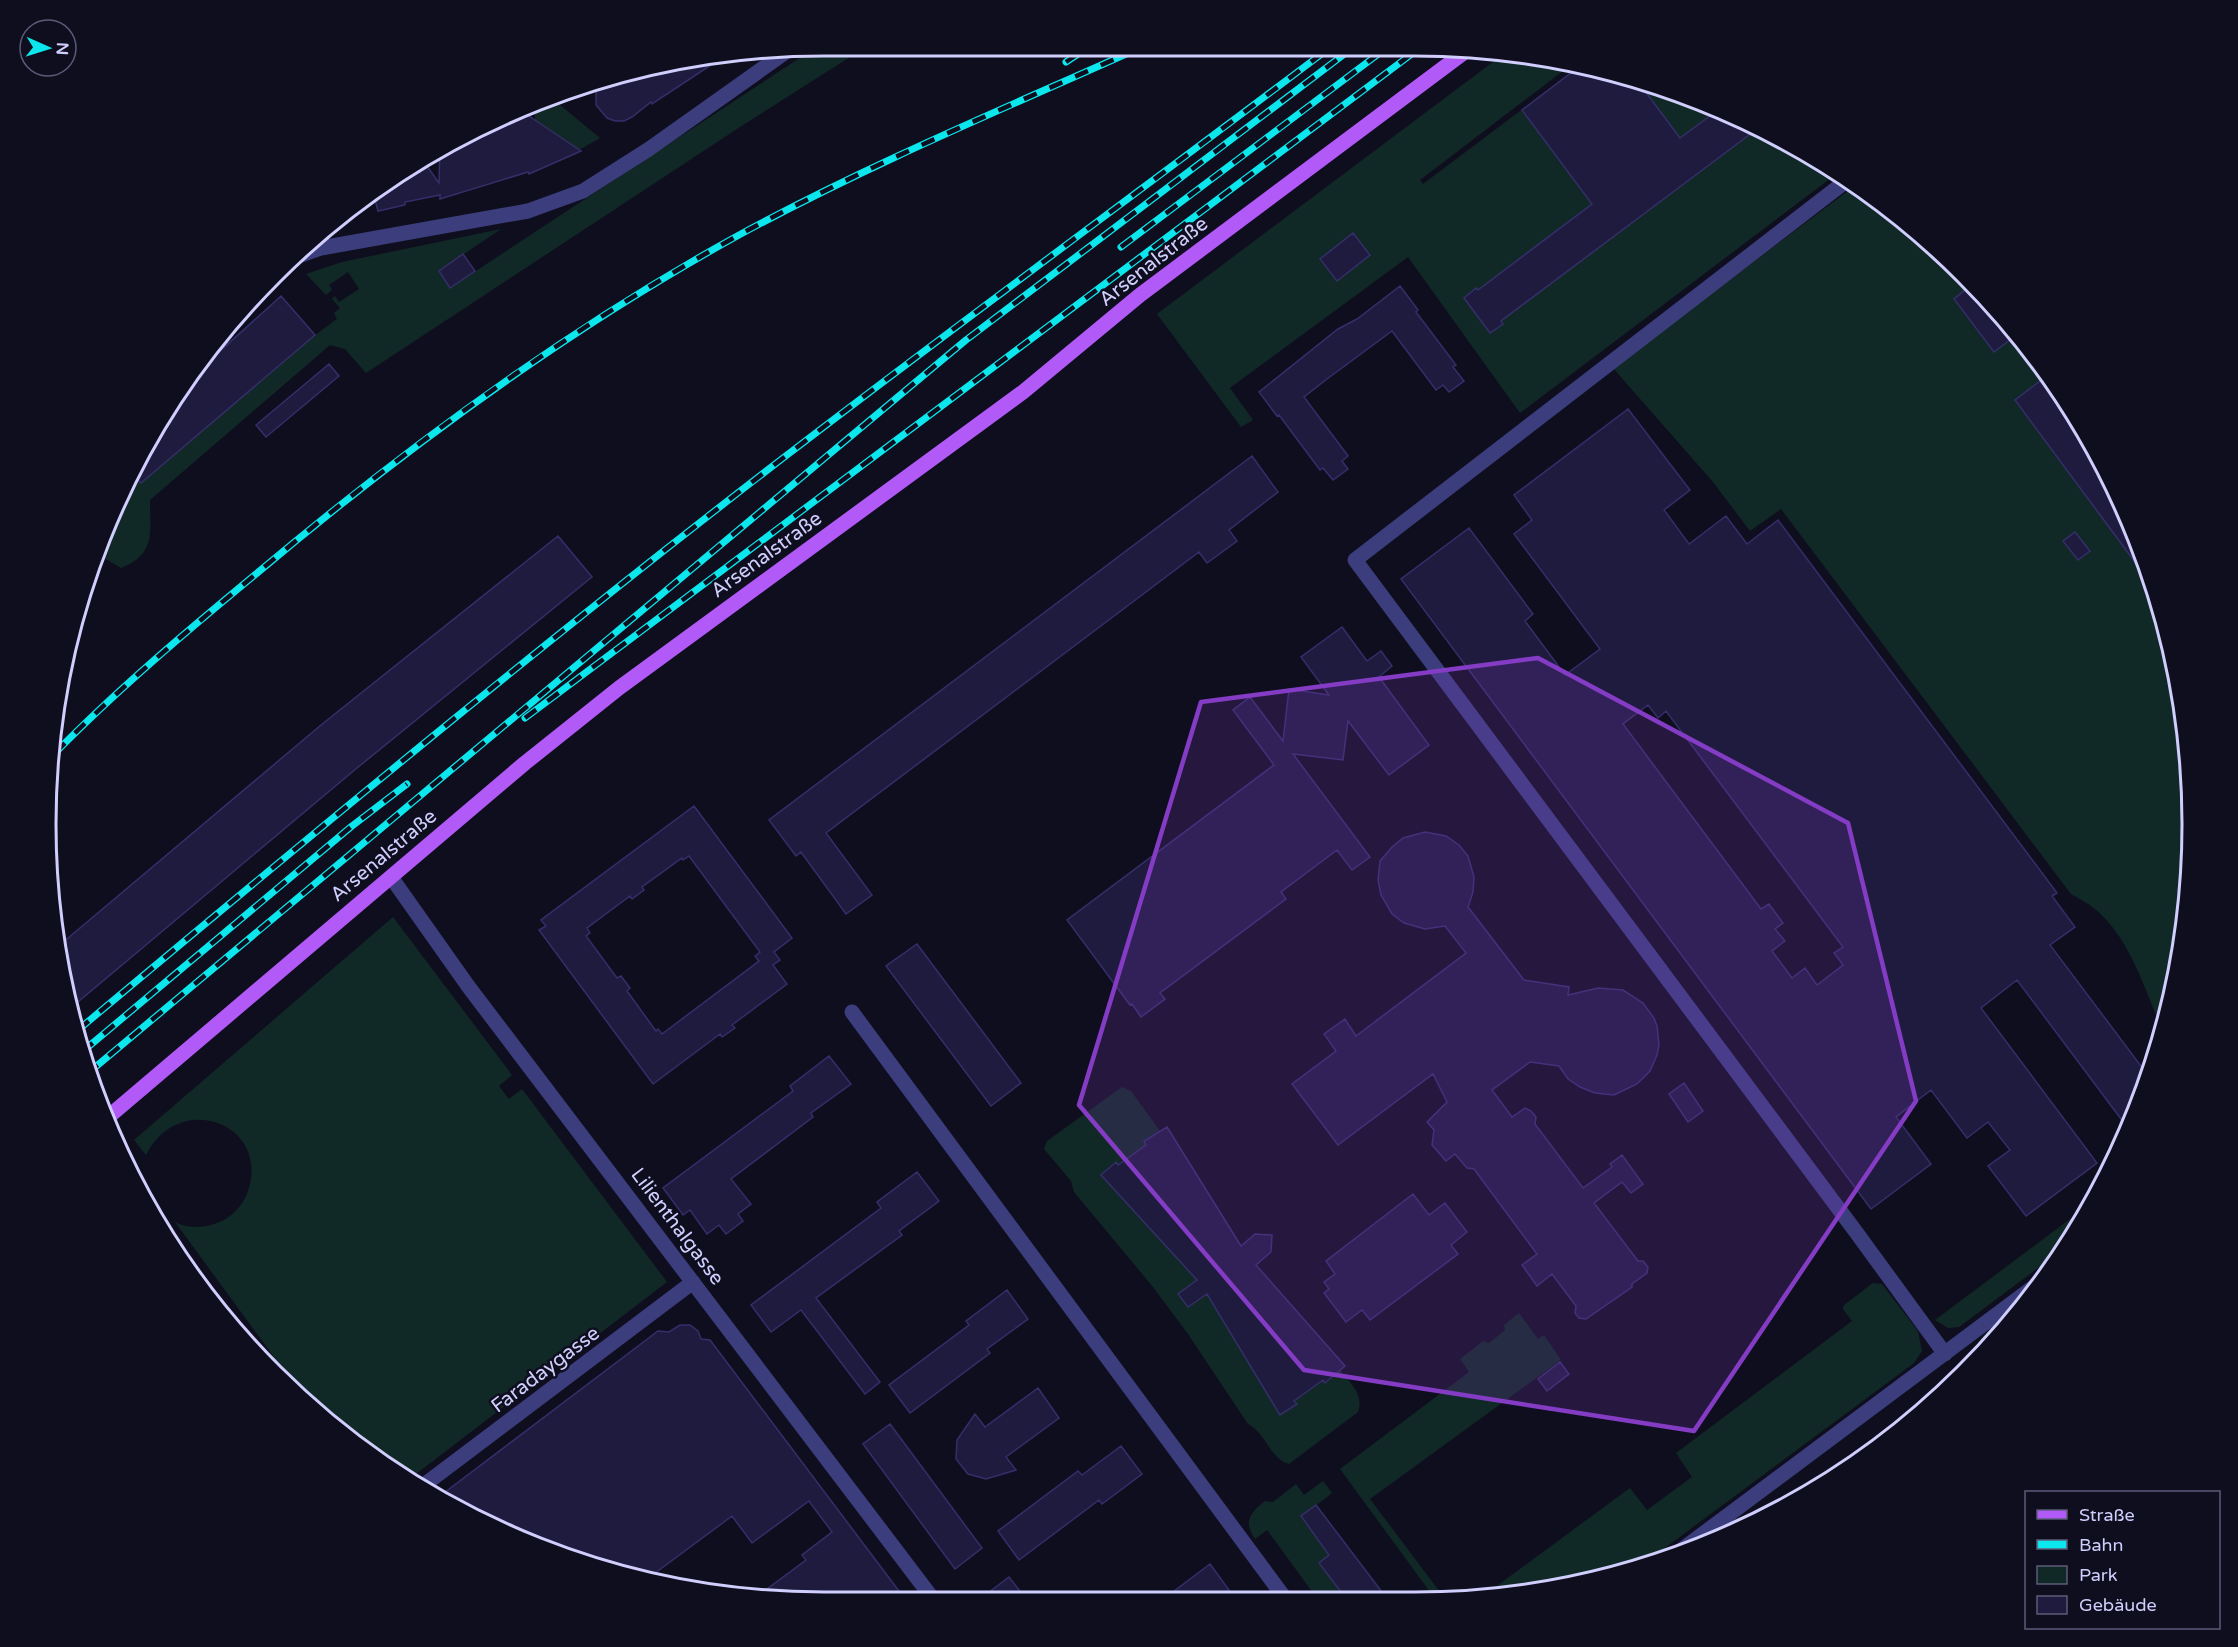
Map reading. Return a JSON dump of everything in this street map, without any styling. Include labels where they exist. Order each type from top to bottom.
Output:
[{"type":"main road","name":"Arsenalstraße","points":[[112,1113],[525,763],[633,676],[1007,404],[1140,295],[1458,57]]},
{"type":"street","points":[[311,252],[528,211],[583,191],[649,148],[779,57]]},
{"type":"street","points":[[1841,185],[1355,560],[1945,1354]]},
{"type":"street","name":"Lilienthalgasse","points":[[391,877],[468,986],[928,1592]]},
{"type":"street","points":[[852,1012],[1280,1592]]},
{"type":"street","name":"Faradaygasse","points":[[428,1482],[693,1282]]},
{"type":"street","points":[[1700,1536],[2018,1298]]},
{"type":"highlighted area","points":[[1538,658],[1848,823],[1916,1101],[1694,1431],[1304,1370],[1079,1105],[1201,702]]},
{"type":"green space","points":[[802,56],[852,56],[366,373],[345,349],[330,345],[150,500],[149,541],[140,556],[121,568],[103,558],[138,479],[141,482],[337,319],[334,313],[340,308],[332,299],[335,296],[339,302],[359,289],[348,272],[329,285],[332,290],[326,295],[306,274],[342,262],[501,229],[439,271],[450,288]]},
{"type":"green space","points":[[1496,60],[1564,70],[1420,180],[1423,184],[1572,72],[1661,96],[1708,114],[1799,158],[1831,178],[1520,413],[1408,257],[1230,388],[1253,420],[1241,427],[1157,314]]},
{"type":"green space","points":[[558,103],[600,138],[579,150],[535,120],[533,113]]},
{"type":"green space","points":[[1849,190],[1921,246],[1958,280],[1992,317],[2053,397],[2080,440],[2103,484],[2142,577],[2168,674],[2181,773],[2181,874],[2168,973],[2157,1017],[2135,965],[2118,935],[2095,909],[2071,894],[1781,509],[1750,531],[1713,482],[1613,368]]},
{"type":"green space","points":[[393,917],[512,1075],[499,1086],[509,1099],[522,1089],[667,1282],[416,1474],[356,1433],[284,1371],[175,1222],[193,1227],[212,1225],[229,1217],[237,1209],[244,1200],[250,1184],[251,1162],[244,1144],[232,1131],[215,1122],[197,1120],[178,1124],[160,1136],[146,1155],[134,1140]]},
{"type":"green space","points":[[1122,1087],[1131,1091],[1160,1131],[1144,1140],[1146,1145],[1118,1165],[1115,1162],[1101,1175],[1197,1280],[1179,1294],[1188,1307],[1207,1294],[1280,1415],[1297,1404],[1294,1401],[1323,1380],[1326,1383],[1340,1370],[1358,1394],[1358,1412],[1289,1464],[1282,1461],[1260,1434],[1248,1424],[1188,1334],[1153,1287],[1074,1192],[1071,1181],[1044,1149],[1047,1141]]},
{"type":"green space","points":[[2076,1215],[2043,1264],[1959,1327],[1948,1328],[1935,1320]]},
{"type":"green space","points":[[1873,1283],[1882,1284],[1918,1331],[1922,1351],[1914,1363],[1661,1551],[1564,1577],[1495,1587],[1630,1488],[1647,1510],[1692,1477],[1676,1453],[1852,1321],[1843,1309],[1844,1305]]},
{"type":"green space","points":[[1519,1313],[1538,1339],[1544,1335],[1561,1360],[1370,1499],[1439,1591],[1430,1591],[1340,1469],[1469,1372],[1460,1359],[1483,1341],[1489,1343],[1505,1330],[1504,1325]]},
{"type":"green space","points":[[1997,1324],[1976,1347],[1982,1338]]},
{"type":"green space","points":[[1323,1481],[1332,1493],[1301,1517],[1329,1555],[1319,1563],[1341,1592],[1312,1592],[1267,1530],[1255,1539],[1251,1533],[1250,1518],[1255,1509],[1265,1501],[1273,1502],[1296,1484],[1304,1495]]},
{"type":"building","points":[[713,64],[624,121],[607,118],[596,105],[596,90],[674,70]]},
{"type":"building","points":[[1572,72],[1645,91],[1680,138],[1711,115],[1751,134],[1501,321],[1503,324],[1490,333],[1464,298],[1476,288],[1478,290],[1592,204],[1522,110]]},
{"type":"building","points":[[528,115],[581,151],[529,174],[528,172],[440,199],[440,195],[405,202],[405,205],[378,211],[375,200],[427,166],[439,183],[440,158]]},
{"type":"building","points":[[1353,233],[1370,255],[1337,281],[1320,259]]},
{"type":"building","points":[[463,254],[475,271],[450,288],[439,271]]},
{"type":"building","points":[[1400,286],[1418,310],[1416,312],[1456,365],[1453,367],[1464,381],[1449,392],[1443,385],[1436,390],[1392,331],[1327,379],[1304,397],[1348,456],[1342,461],[1348,469],[1333,480],[1323,468],[1320,470],[1259,392],[1338,329],[1357,319]]},
{"type":"building","points":[[1966,289],[2010,340],[1994,352],[1954,299]]},
{"type":"building","points":[[281,296],[315,335],[141,483],[138,479],[158,439],[213,358]]},
{"type":"building","points":[[329,364],[339,376],[266,437],[256,425]]},
{"type":"building","points":[[2041,380],[2080,440],[2103,484],[2138,566],[2015,400]]},
{"type":"building","points":[[1628,409],[1690,490],[1664,510],[1689,544],[1726,516],[1747,544],[1778,520],[2057,893],[2052,896],[2075,927],[2050,945],[2143,1068],[2122,1121],[2017,980],[1981,1008],[2097,1163],[2026,1216],[1988,1166],[2010,1150],[1988,1122],[1967,1138],[1931,1090],[1896,1117],[1931,1164],[1871,1209],[1401,579],[1469,528],[1533,614],[1525,621],[1565,675],[1600,649],[1514,534],[1532,520],[1514,495]],"holes":[[[1648,705],[1658,718],[1666,711],[1843,947],[1834,953],[1843,965],[1817,985],[1805,968],[1792,978],[1772,951],[1785,941],[1775,929],[1783,923],[1769,904],[1761,909],[1623,724]]]},
{"type":"building","points":[[1252,456],[1278,492],[1229,530],[1237,541],[1207,563],[1199,552],[826,833],[872,895],[846,914],[801,852],[796,856],[769,820]]},
{"type":"building","points":[[2075,532],[2090,551],[2078,560],[2063,541]]},
{"type":"building","points":[[558,536],[592,577],[357,768],[77,1002],[65,941],[321,725]]},
{"type":"building","points":[[1342,627],[1367,661],[1381,651],[1392,666],[1379,677],[1429,745],[1389,775],[1348,721],[1343,760],[1293,754],[1370,857],[1352,870],[1337,850],[1281,892],[1286,899],[1160,993],[1165,999],[1141,1017],[1067,920],[1274,765],[1233,710],[1250,697],[1283,741],[1289,689],[1329,695],[1301,657]]},
{"type":"building","points":[[694,806],[792,938],[774,952],[780,960],[773,965],[787,984],[732,1025],[735,1028],[722,1037],[720,1034],[653,1084],[539,930],[546,926],[541,920]],"holes":[[[689,856],[760,952],[755,956],[759,961],[662,1034],[658,1029],[656,1031],[627,991],[630,988],[621,976],[617,978],[586,936],[590,933],[587,928],[630,896],[632,899],[644,890],[642,887],[682,858],[683,860]]]},
{"type":"building","points":[[1425,832],[1446,836],[1459,845],[1468,856],[1474,877],[1473,892],[1468,907],[1524,980],[1569,987],[1568,995],[1598,988],[1623,990],[1643,1003],[1657,1026],[1659,1045],[1650,1071],[1637,1084],[1614,1095],[1595,1093],[1580,1087],[1568,1079],[1559,1066],[1530,1062],[1492,1090],[1512,1117],[1525,1108],[1531,1111],[1536,1117],[1535,1124],[1583,1188],[1612,1167],[1610,1164],[1622,1155],[1643,1184],[1631,1193],[1622,1182],[1594,1203],[1638,1261],[1643,1261],[1648,1267],[1647,1273],[1632,1284],[1632,1287],[1586,1319],[1579,1318],[1575,1313],[1576,1306],[1552,1274],[1537,1286],[1522,1265],[1537,1254],[1474,1169],[1467,1168],[1455,1154],[1446,1161],[1432,1145],[1434,1130],[1427,1122],[1447,1102],[1433,1074],[1338,1145],[1292,1084],[1336,1051],[1324,1034],[1345,1019],[1356,1036],[1466,953],[1445,926],[1425,929],[1404,923],[1392,914],[1381,895],[1378,880],[1380,861],[1403,838]]},
{"type":"building","points":[[917,944],[1021,1083],[991,1106],[886,966]]},
{"type":"building","points":[[829,1056],[851,1084],[811,1113],[813,1117],[731,1179],[751,1204],[738,1214],[743,1221],[726,1234],[719,1225],[707,1234],[690,1210],[683,1215],[663,1188],[793,1091],[790,1086]]},
{"type":"building","points":[[1684,1083],[1703,1111],[1688,1122],[1669,1094]]},
{"type":"building","points":[[1167,1127],[1241,1246],[1255,1234],[1272,1235],[1271,1252],[1256,1265],[1345,1366],[1325,1383],[1323,1380],[1294,1401],[1297,1404],[1280,1415],[1207,1294],[1188,1307],[1178,1294],[1197,1280],[1101,1175],[1116,1162],[1118,1165],[1146,1145],[1144,1141]]},
{"type":"building","points":[[917,1172],[939,1201],[899,1231],[902,1235],[816,1298],[880,1382],[865,1394],[801,1310],[771,1332],[751,1305],[881,1208],[877,1202]]},
{"type":"building","points":[[1413,1194],[1429,1215],[1445,1203],[1467,1232],[1451,1245],[1458,1254],[1370,1320],[1362,1310],[1346,1322],[1324,1293],[1329,1289],[1324,1282],[1335,1274],[1326,1261]]},
{"type":"building","points":[[1007,1290],[1028,1319],[987,1349],[990,1353],[910,1413],[889,1385],[969,1325],[966,1321]]},
{"type":"building","points":[[680,1325],[690,1325],[698,1331],[701,1339],[710,1340],[900,1592],[766,1589],[806,1560],[802,1555],[832,1532],[809,1501],[752,1543],[732,1516],[656,1573],[577,1551],[530,1533],[445,1492],[658,1331],[669,1332]]},
{"type":"building","points":[[1560,1362],[1569,1374],[1547,1391],[1538,1379]]},
{"type":"building","points":[[1038,1388],[1059,1418],[1006,1457],[1016,1470],[986,1479],[968,1474],[956,1459],[957,1440],[975,1414],[985,1427]]},
{"type":"building","points":[[890,1424],[982,1548],[955,1569],[863,1444]]},
{"type":"building","points":[[1121,1446],[1142,1474],[1102,1504],[1099,1500],[1019,1560],[998,1531],[1078,1471],[1082,1475]]},
{"type":"building","points":[[1316,1505],[1382,1592],[1341,1592],[1319,1563],[1329,1555],[1301,1516]]},
{"type":"building","points":[[1210,1564],[1229,1590],[1226,1592],[1173,1592]]},
{"type":"building","points":[[1009,1577],[1021,1592],[989,1592]]},
{"type":"railway","points":[[1066,62],[1075,56]]},
{"type":"railway","points":[[59,749],[128,683],[313,527],[489,392],[612,310],[739,235],[838,184],[1122,56]]},
{"type":"railway","points":[[83,1026],[607,595],[787,455],[1319,56]]},
{"type":"railway","points":[[95,1067],[966,340],[1342,56]]},
{"type":"railway","points":[[1121,247],[1376,56]]},
{"type":"railway","points":[[525,718],[1409,56]]},
{"type":"railway","points":[[89,1046],[352,826],[407,784]]}]
